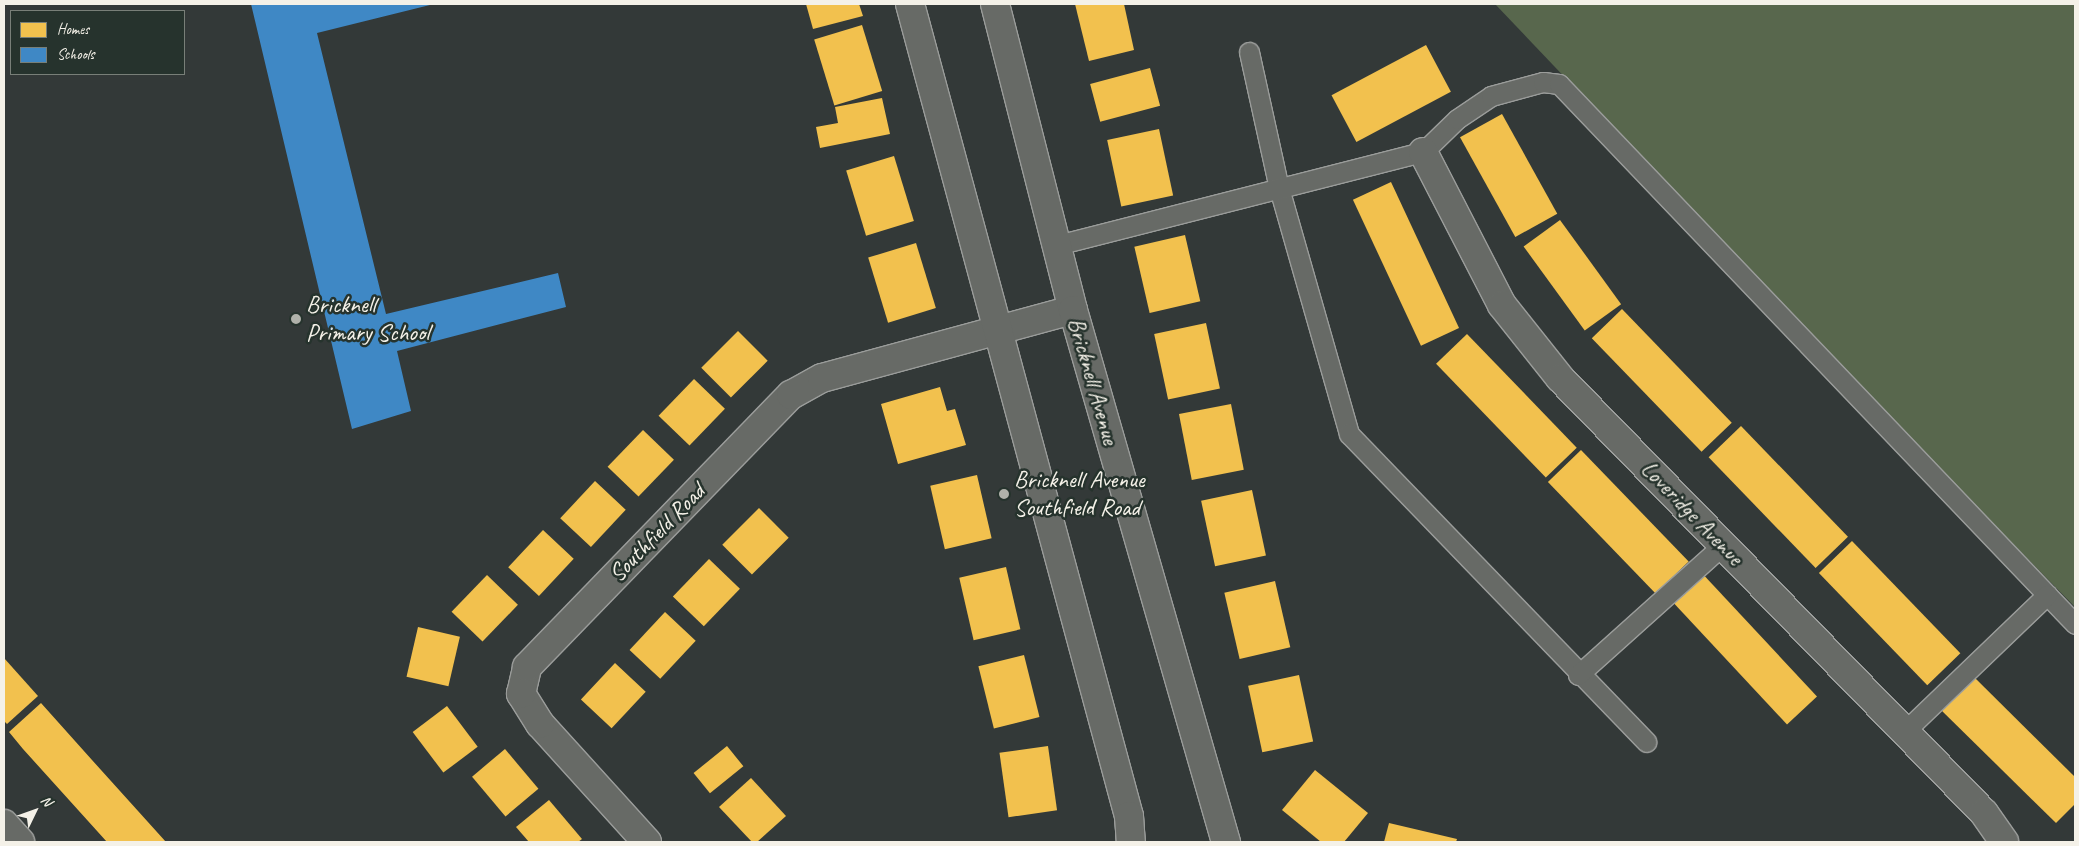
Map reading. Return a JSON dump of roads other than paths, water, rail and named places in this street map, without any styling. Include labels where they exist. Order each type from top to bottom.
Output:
[{"type":"street","points":[[910,4],[996,330],[1129,816],[1131,842]]},
{"type":"street","name":"Bricknell Avenue","points":[[995,4],[1073,310],[1226,842]]},
{"type":"street","name":"Loveridge Avenue","points":[[1423,152],[1502,305],[1560,378],[1984,813],[2004,842]]},
{"type":"street","name":"Southfield Road","points":[[646,842],[540,724],[521,694],[527,667],[791,395],[822,378],[1073,310]]},
{"type":"street","points":[[4,824],[20,842]]},
{"type":"lane","points":[[1249,52],[1279,188],[1349,434],[1578,674],[1646,742]]},
{"type":"lane","points":[[1057,245],[1423,152],[1457,119],[1491,96],[1543,82],[1559,84],[2075,624]]},
{"type":"lane","points":[[1578,674],[1723,545]]},
{"type":"lane","points":[[1905,732],[2047,595]]},
{"type":"place","name":"Bricknell Primary School","points":[[296,319]]},
{"type":"place","name":"Bricknell Avenue Southfield Road","points":[[1004,494]]}]
